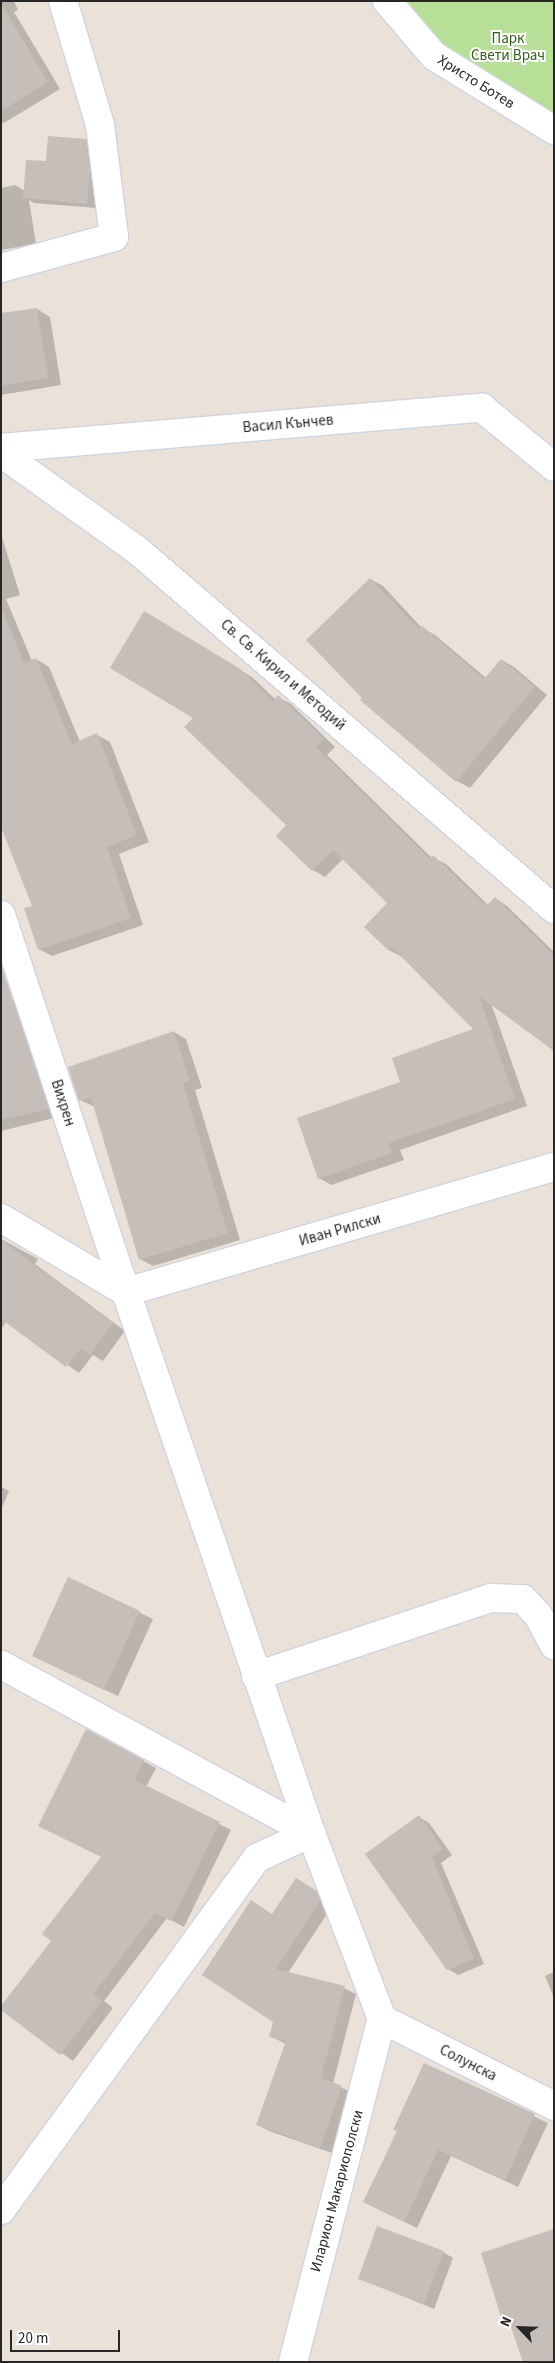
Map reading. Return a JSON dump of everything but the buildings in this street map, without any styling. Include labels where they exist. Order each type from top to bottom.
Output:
[{"type":"street","points":[[1,268],[114,236],[100,125],[63,1]]},
{"type":"street","name":"Христо Ботев","points":[[387,1],[434,56],[554,130]]},
{"type":"street","name":"Васил Кънчев","points":[[1,448],[482,408],[554,467]]},
{"type":"street","name":"Св. Св. Кирил и Методий","points":[[1,453],[137,550],[554,910]]},
{"type":"street","name":"Вихрен","points":[[1,914],[256,1676],[311,1833],[382,2019]]},
{"type":"street","name":"Иван Рилски","points":[[126,1292],[554,1167]]},
{"type":"street","points":[[1,1218],[126,1292]]},
{"type":"street","points":[[256,1676],[491,1598],[523,1599],[538,1614],[554,1645]]},
{"type":"street","points":[[1,1665],[311,1833]]},
{"type":"street","points":[[1,2210],[257,1858],[311,1833]]},
{"type":"street","name":"Солунска","points":[[382,2019],[554,2106]]},
{"type":"street","name":"Иларион Макариополски","points":[[293,2362],[382,2019]]},
{"type":"green space","name":"Парк Свети Врач","points":[[397,1],[554,1],[554,130],[450,62]]}]
